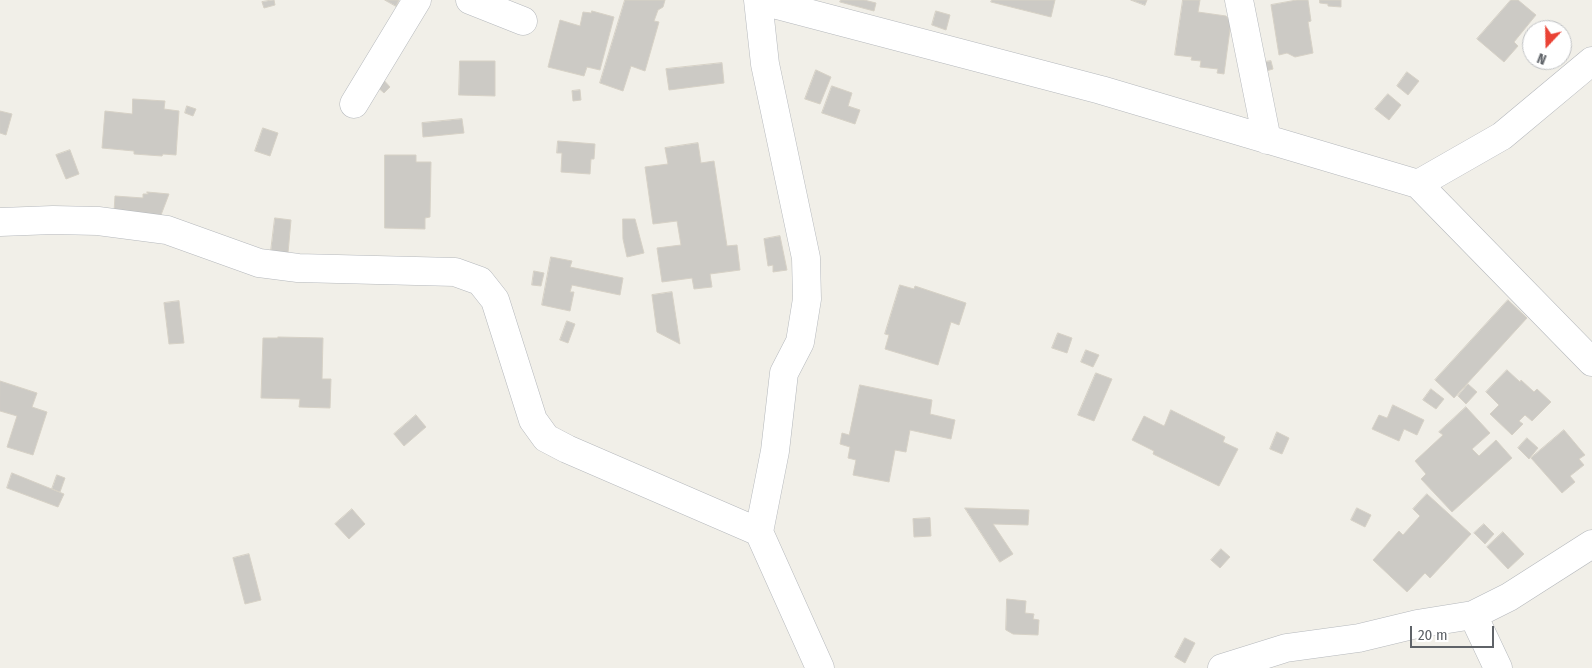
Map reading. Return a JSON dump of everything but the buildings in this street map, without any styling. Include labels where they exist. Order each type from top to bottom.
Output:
[{"type":"street","points":[[354,104],[417,0]]},
{"type":"street","points":[[470,0],[523,21]]},
{"type":"street","points":[[820,668],[759,532],[775,451],[784,373],[800,342],[806,291],[806,258],[765,64],[758,0],[1101,90],[1418,184],[1592,362]]},
{"type":"street","points":[[1238,0],[1267,140]]},
{"type":"street","points":[[1418,184],[1502,136],[1592,61]]},
{"type":"street","points":[[0,222],[98,221],[157,228],[259,263],[298,268],[455,272],[480,281],[496,300],[533,420],[546,438],[567,449],[759,532]]},
{"type":"street","points":[[1222,668],[1286,648],[1359,638],[1417,624],[1473,616],[1509,597],[1592,544]]},
{"type":"street","points":[[1473,616],[1498,668]]}]
